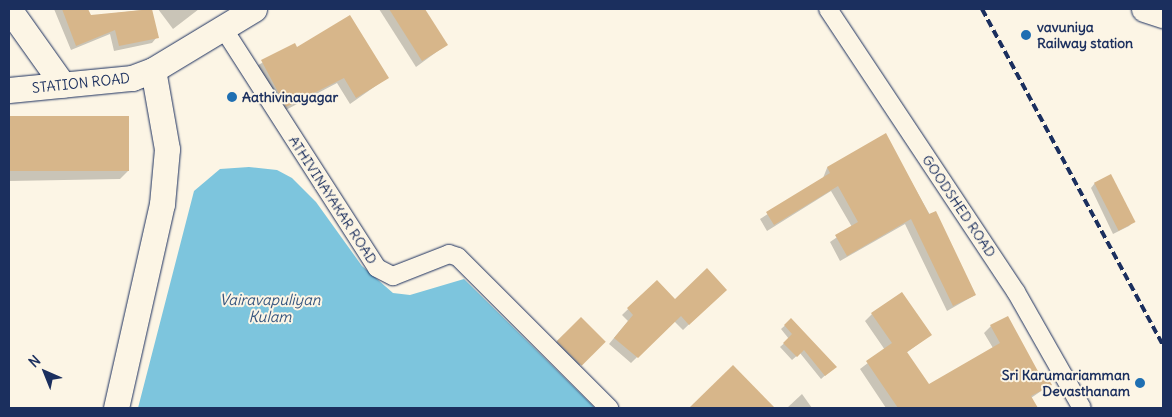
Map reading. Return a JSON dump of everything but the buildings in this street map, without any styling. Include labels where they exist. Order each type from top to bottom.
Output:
[{"type":"street","points":[[9,9],[63,85]]},
{"type":"street","name":"STATION ROAD","points":[[9,90],[132,78],[153,70],[254,9]]},
{"type":"street","name":"GOODSHED ROAD","points":[[828,9],[1016,292],[1082,408]]},
{"type":"street","points":[[1144,9],[1163,15]]},
{"type":"street","name":"ATHIVINAYAKAR ROAD","points":[[223,28],[377,268],[393,276],[449,254],[458,257],[609,408]]},
{"type":"street","points":[[116,408],[162,204],[167,149],[153,70]]},
{"type":"water","name":"Vairavapuliyan Kulam","points":[[249,167],[277,170],[292,178],[316,202],[362,266],[393,293],[410,295],[464,279],[595,408],[138,408],[194,191],[220,169]]},
{"type":"railway","points":[[982,9],[1163,345]]},
{"type":"place","name":"vavuniya Railway station","points":[[1026,35]]},
{"type":"place","name":"Aathivinayagar","points":[[232,97]]},
{"type":"place","name":"Sri Karumariamman Devasthanam","points":[[1140,383]]}]
